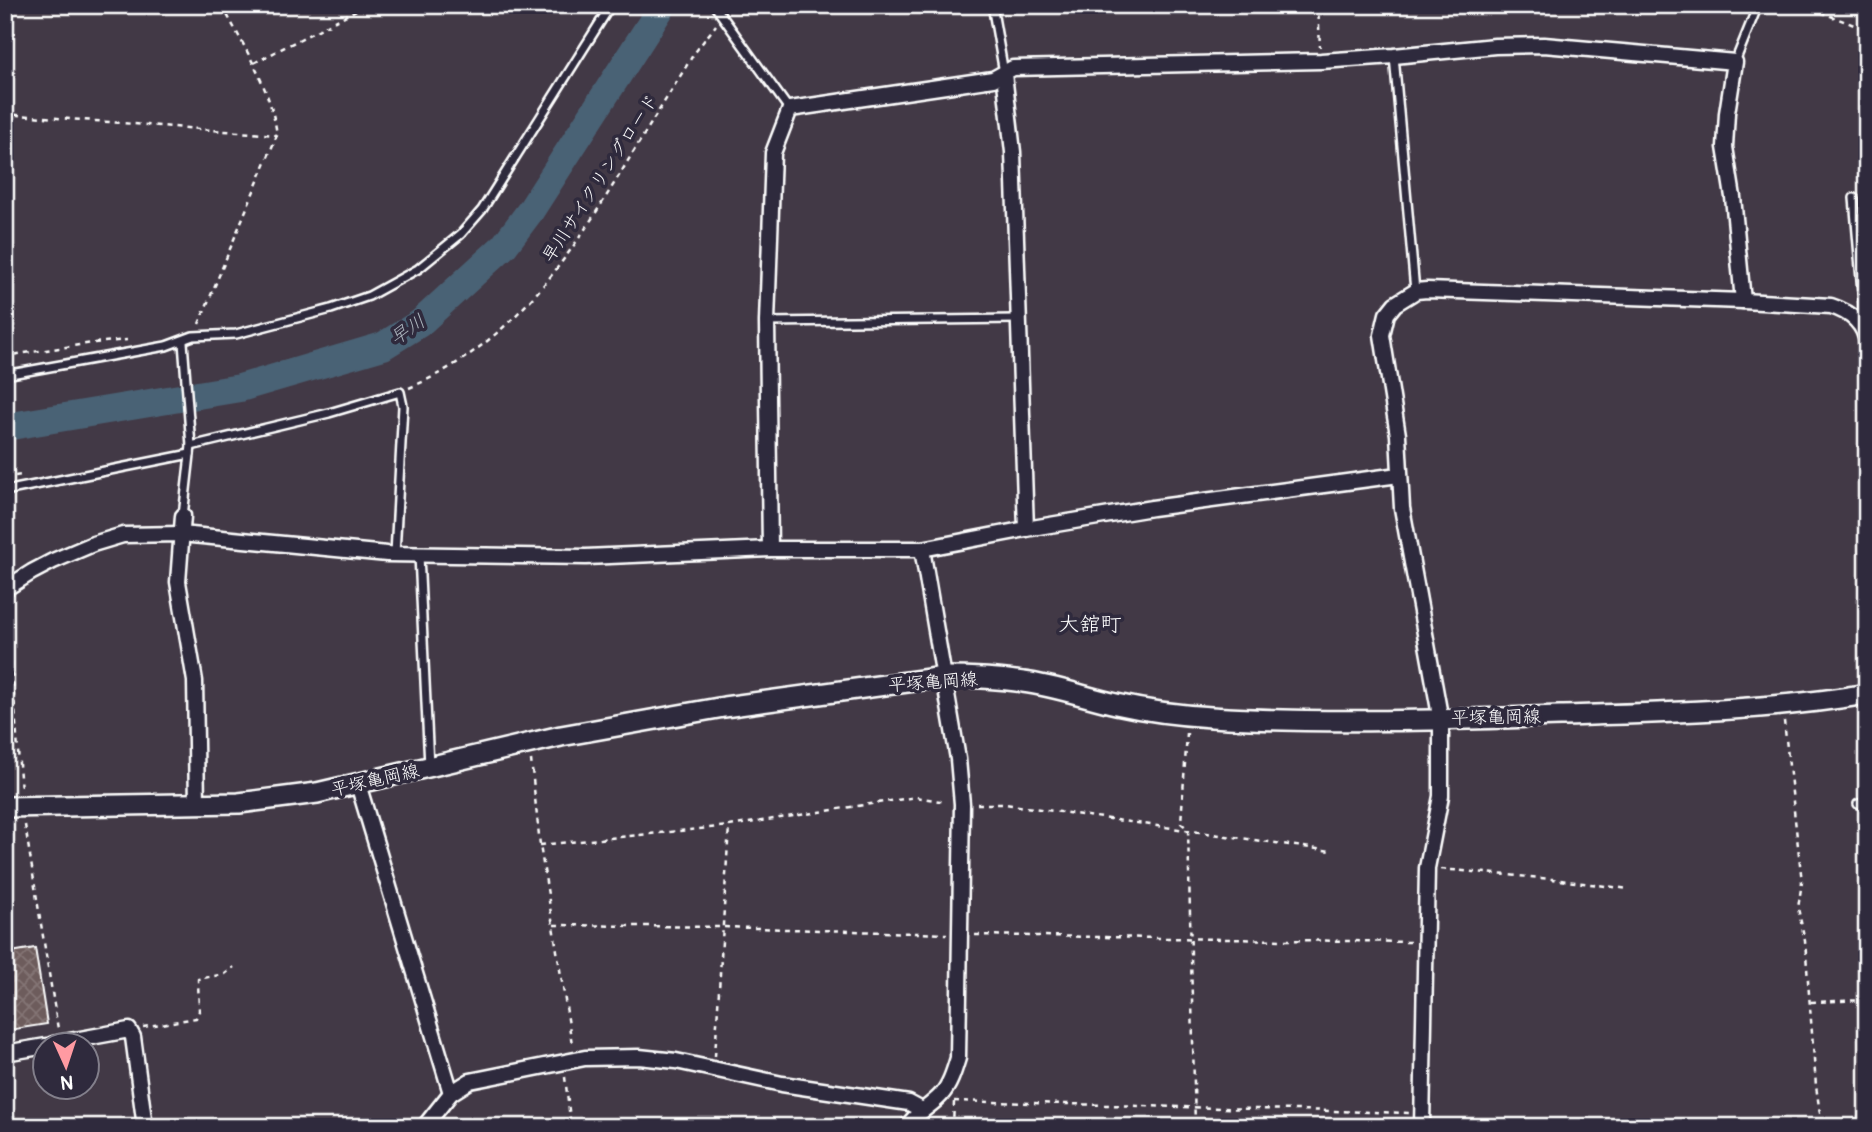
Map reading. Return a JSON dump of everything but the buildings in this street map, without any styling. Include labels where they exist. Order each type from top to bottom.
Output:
[{"type":"main road","name":"平塚亀岡線","points":[[5,807],[277,800],[358,784],[529,743],[724,707],[944,677],[1023,682],[1119,705],[1210,717],[1441,718],[1672,712],[1866,697]]},
{"type":"street","points":[[770,549],[766,322],[772,153],[790,109],[993,79],[1013,68],[1321,61],[1495,46],[1544,45],[1735,62],[1725,147],[1733,197],[1743,301]]},
{"type":"street","points":[[1004,74],[1013,152],[1026,528]]},
{"type":"street","points":[[1423,1120],[1427,868],[1441,796],[1441,718],[1402,508],[1398,435],[1382,335],[1387,314],[1395,303],[1416,291],[1831,306],[1843,310],[1860,324],[1867,344]]},
{"type":"street","points":[[5,589],[32,572],[113,536],[181,534],[395,554],[586,556],[770,549],[922,549],[1026,528],[1276,490],[1399,475]]},
{"type":"street","points":[[183,516],[178,582],[195,681],[197,804]]},
{"type":"street","points":[[907,1127],[943,1093],[958,1058],[962,804],[958,759],[922,549]]},
{"type":"street","points":[[358,784],[451,1093]]},
{"type":"street","points":[[102,1035],[129,1030],[133,1037],[145,1127]]},
{"type":"street","points":[[5,1054],[32,1049]]},
{"type":"street","points":[[424,1127],[451,1093],[470,1081],[585,1058],[639,1056],[676,1061],[782,1084],[909,1103],[922,1110]]},
{"type":"lane","points":[[5,375],[183,344],[193,336],[236,334],[331,309],[396,283],[439,254],[482,210],[611,5]]},
{"type":"lane","points":[[992,5],[1004,74]]},
{"type":"lane","points":[[1735,62],[1758,5]]},
{"type":"lane","points":[[718,10],[790,109]]},
{"type":"lane","points":[[1394,56],[1413,285],[1416,291]]},
{"type":"lane","points":[[1854,198],[1864,315],[1860,324]]},
{"type":"lane","points":[[766,322],[1017,320]]},
{"type":"lane","points":[[183,344],[191,447],[183,516]]},
{"type":"lane","points":[[5,491],[328,413],[400,392],[403,406],[395,554]]},
{"type":"lane","points":[[419,554],[429,767]]},
{"type":"lane","points":[[1858,804],[1867,802]]},
{"type":"path","points":[[193,336],[277,135],[274,111],[222,5]]},
{"type":"path","points":[[253,64],[366,5]]},
{"type":"path","points":[[1318,5],[1321,61]]},
{"type":"path","points":[[1801,5],[1867,30]]},
{"type":"path","name":"早川サイクリングロード","points":[[400,392],[455,364],[518,315],[541,291],[570,253],[718,10]]},
{"type":"path","points":[[5,114],[277,135]]},
{"type":"path","points":[[5,356],[129,340]]},
{"type":"path","points":[[1782,704],[1802,882],[1798,908],[1805,941],[1816,1086],[1822,1127]]},
{"type":"path","points":[[1187,733],[1181,823],[1188,829],[1197,1108],[1195,1127]]},
{"type":"path","points":[[529,743],[540,845],[554,925],[569,1062],[572,1127]]},
{"type":"path","points":[[540,845],[729,826],[916,797],[962,804],[1005,804],[1331,851]]},
{"type":"path","points":[[714,1070],[729,826]]},
{"type":"path","points":[[1427,868],[1629,889]]},
{"type":"path","points":[[554,925],[1426,942]]},
{"type":"path","points":[[129,1030],[196,1017],[199,1010],[196,985],[198,979],[225,974],[234,967]]},
{"type":"path","points":[[1811,1002],[1867,1000]]},
{"type":"path","points":[[953,1127],[954,1101],[1197,1108],[1423,1120]]},
{"type":"waterway","name":"早川","points":[[5,427],[240,388],[383,346],[420,323],[504,246],[531,210],[663,5]]},
{"type":"district","name":"大舘町","points":[[1090,624]]}]
